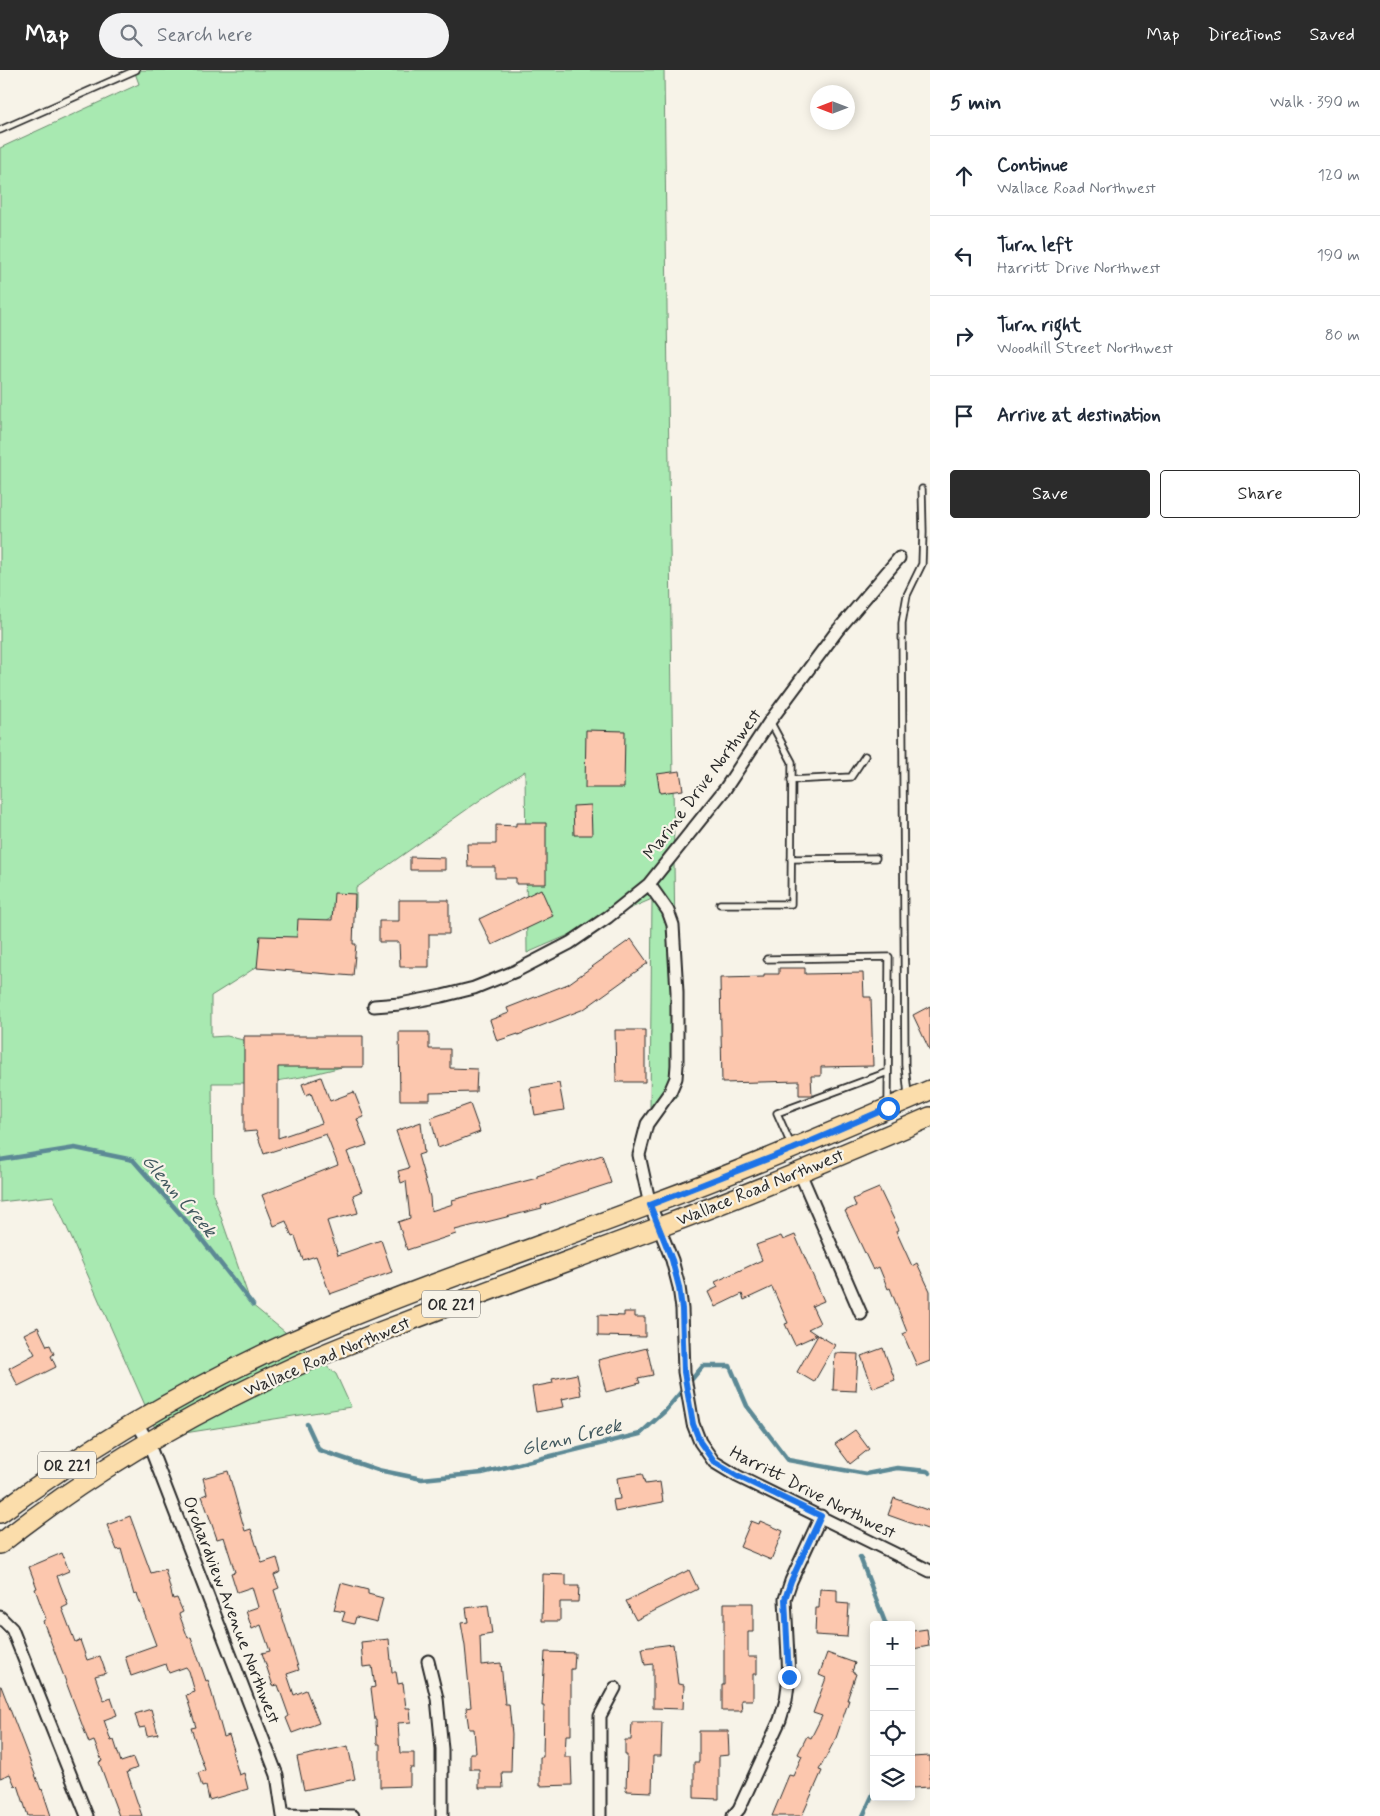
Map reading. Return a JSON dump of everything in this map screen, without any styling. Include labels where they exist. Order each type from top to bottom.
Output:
[{"type":"main road","name":"Wallace Road Northwest","points":[[0,1513],[76,1458],[136,1421],[172,1400],[288,1343],[454,1276],[650,1205],[793,1149],[930,1090]]},
{"type":"main road","name":"Wallace Road Northwest","points":[[0,1544],[34,1518],[148,1442],[297,1365],[800,1173],[930,1117]]},
{"type":"street","name":"Marine Drive Northwest","points":[[374,1006],[400,1004],[442,996],[474,988],[516,971],[570,943],[608,917],[649,884],[724,788],[770,721],[837,631],[899,558]]},
{"type":"street","name":"Harritt Drive Northwest","points":[[649,884],[668,911],[675,939],[677,992],[676,1078],[670,1092],[647,1124],[639,1155],[650,1205],[672,1260],[679,1287],[682,1309],[684,1372],[688,1404],[700,1442],[714,1462],[737,1476],[930,1571]]},
{"type":"street","points":[[800,1173],[861,1314]]},
{"type":"street","name":"Orchardview Avenue Northwest","points":[[136,1421],[148,1442],[276,1774],[282,1816]]},
{"type":"street","points":[[733,1816],[739,1809],[780,1720],[786,1700],[789,1669],[785,1599],[791,1581],[821,1516]]},
{"type":"street","points":[[0,1617],[12,1629],[87,1816]]},
{"type":"street","points":[[428,1661],[437,1698],[442,1749],[442,1816]]},
{"type":"street","points":[[600,1816],[600,1716],[615,1688]]},
{"type":"street","points":[[282,1816],[353,1816]]},
{"type":"lane","points":[[0,130],[136,70]]},
{"type":"lane","points":[[909,1100],[904,1064],[902,623],[907,595],[922,564],[922,489]]},
{"type":"lane","points":[[720,904],[791,904],[792,762],[770,721]]},
{"type":"lane","points":[[791,780],[851,777],[865,756]]},
{"type":"lane","points":[[791,859],[876,858]]},
{"type":"lane","points":[[767,958],[889,957],[888,1108]]},
{"type":"lane","points":[[793,1149],[777,1113],[888,1072]]},
{"type":"green space","points":[[134,70],[664,70],[677,1097],[650,1109],[652,899],[527,953],[525,771],[483,798],[356,888],[356,908],[349,913],[343,910],[211,996],[211,1037],[227,1036],[346,1066],[301,1077],[264,1083],[212,1083],[213,1194],[251,1304],[336,1374],[351,1407],[159,1437],[53,1196],[0,1202],[0,148],[139,84]]},
{"type":"building","points":[[586,730],[625,731],[624,788],[585,788]]},
{"type":"building","points":[[680,771],[683,790],[660,793],[657,774]]},
{"type":"building","points":[[591,805],[592,835],[574,835],[573,806]]},
{"type":"building","points":[[516,823],[546,823],[546,884],[516,884],[516,878],[495,878],[495,867],[468,867],[467,844],[496,844],[496,825],[516,826]]},
{"type":"building","points":[[410,857],[445,858],[445,870],[410,870]]},
{"type":"building","points":[[541,889],[553,916],[492,945],[479,919]]},
{"type":"building","points":[[334,893],[355,894],[353,944],[356,944],[353,976],[257,968],[260,936],[297,937],[298,919],[332,920]]},
{"type":"building","points":[[399,900],[449,900],[449,934],[429,934],[429,967],[400,967],[399,942],[379,942],[379,921],[399,921]]},
{"type":"building","points":[[631,939],[648,963],[584,1009],[518,1035],[497,1041],[490,1020],[509,1013],[507,1008],[568,984]]},
{"type":"building","points":[[779,968],[805,968],[805,974],[863,973],[864,997],[871,997],[873,1066],[821,1067],[821,1076],[811,1076],[812,1095],[799,1095],[799,1081],[722,1083],[720,978],[764,977],[764,974],[779,974]]},
{"type":"building","points":[[930,1006],[930,1051],[913,1015]]},
{"type":"building","points":[[615,1030],[645,1030],[645,1082],[616,1082]]},
{"type":"building","points":[[399,1032],[429,1032],[429,1049],[450,1049],[450,1068],[477,1069],[476,1092],[430,1093],[430,1100],[400,1100]]},
{"type":"building","points":[[244,1036],[363,1036],[363,1067],[278,1067],[278,1138],[322,1123],[311,1093],[306,1095],[302,1084],[321,1077],[330,1101],[354,1092],[364,1117],[357,1119],[367,1145],[347,1152],[362,1191],[353,1195],[358,1213],[327,1221],[338,1255],[381,1240],[392,1272],[330,1294],[316,1256],[303,1260],[295,1236],[292,1237],[286,1221],[274,1226],[262,1195],[338,1165],[326,1134],[264,1154],[256,1131],[244,1132]]},
{"type":"building","points":[[559,1083],[564,1110],[535,1115],[530,1088]]},
{"type":"building","points":[[470,1104],[480,1132],[438,1148],[431,1118]]},
{"type":"building","points":[[421,1122],[424,1153],[418,1155],[430,1197],[431,1211],[453,1204],[452,1200],[537,1178],[537,1176],[602,1155],[611,1183],[541,1206],[542,1208],[455,1230],[456,1234],[407,1250],[398,1222],[410,1218],[406,1181],[401,1183],[398,1171],[409,1168],[396,1131]]},
{"type":"building","points":[[879,1188],[899,1230],[896,1231],[912,1266],[917,1263],[930,1291],[930,1361],[917,1366],[903,1334],[907,1332],[890,1288],[888,1289],[879,1267],[873,1270],[845,1211],[856,1206],[853,1199]]},
{"type":"building","points":[[795,1235],[824,1301],[812,1306],[820,1323],[808,1329],[817,1335],[795,1345],[785,1324],[788,1323],[772,1287],[744,1300],[742,1294],[715,1307],[708,1292],[718,1287],[715,1282],[762,1260],[756,1245],[781,1236],[783,1240]]},
{"type":"building","points":[[624,1312],[635,1312],[635,1317],[645,1317],[645,1337],[598,1336],[598,1315],[624,1316]]},
{"type":"building","points":[[38,1327],[47,1346],[50,1345],[54,1354],[51,1356],[56,1367],[18,1386],[9,1368],[35,1354],[24,1334]]},
{"type":"building","points":[[818,1335],[835,1345],[814,1382],[797,1372]]},
{"type":"building","points":[[647,1348],[653,1375],[638,1378],[640,1383],[606,1392],[598,1360]]},
{"type":"building","points":[[883,1348],[895,1380],[873,1388],[861,1356]]},
{"type":"building","points":[[835,1353],[858,1354],[856,1391],[833,1390]]},
{"type":"building","points":[[577,1374],[581,1395],[562,1399],[564,1407],[536,1412],[532,1387],[553,1383],[552,1379]]},
{"type":"building","points":[[855,1430],[869,1449],[850,1464],[835,1444]]},
{"type":"building","points":[[228,1471],[245,1531],[251,1529],[262,1563],[277,1558],[281,1572],[274,1575],[279,1588],[274,1590],[299,1670],[287,1674],[294,1695],[306,1690],[319,1723],[292,1733],[286,1718],[289,1716],[278,1685],[273,1686],[262,1653],[270,1651],[261,1625],[252,1629],[246,1611],[258,1607],[252,1587],[237,1592],[231,1573],[235,1572],[224,1537],[217,1539],[202,1496],[207,1494],[203,1478]]},
{"type":"building","points":[[642,1474],[645,1484],[660,1482],[663,1502],[615,1512],[613,1500],[620,1499],[617,1478]]},
{"type":"building","points":[[894,1498],[930,1511],[930,1530],[888,1515]]},
{"type":"building","points":[[130,1516],[151,1573],[165,1569],[173,1599],[177,1598],[183,1612],[179,1614],[188,1638],[191,1637],[206,1681],[208,1680],[224,1737],[229,1735],[239,1775],[244,1773],[248,1789],[209,1800],[206,1786],[202,1787],[198,1773],[205,1770],[191,1728],[196,1727],[186,1695],[195,1692],[186,1667],[169,1673],[166,1664],[131,1676],[125,1656],[156,1645],[137,1594],[134,1595],[121,1549],[117,1550],[107,1525]]},
{"type":"building","points":[[751,1521],[759,1524],[760,1521],[783,1531],[771,1560],[740,1547]]},
{"type":"building","points":[[62,1553],[69,1571],[57,1576],[68,1605],[62,1608],[75,1642],[80,1640],[87,1660],[100,1656],[106,1673],[95,1676],[104,1701],[111,1698],[117,1715],[104,1720],[111,1741],[114,1740],[121,1762],[133,1758],[137,1768],[127,1772],[142,1816],[119,1816],[99,1762],[102,1761],[94,1741],[89,1743],[43,1621],[46,1619],[29,1567]]},
{"type":"building","points":[[689,1570],[698,1589],[636,1620],[626,1601]]},
{"type":"building","points":[[543,1574],[566,1575],[566,1586],[579,1586],[578,1602],[560,1602],[560,1621],[542,1621]]},
{"type":"building","points":[[341,1583],[368,1590],[368,1594],[383,1598],[377,1622],[356,1617],[354,1624],[342,1621],[345,1612],[334,1610]]},
{"type":"building","points":[[820,1589],[837,1590],[837,1603],[849,1604],[847,1637],[815,1635],[816,1608],[819,1608]]},
{"type":"building","points":[[724,1603],[753,1603],[753,1632],[748,1632],[748,1657],[757,1657],[757,1674],[753,1674],[753,1700],[741,1700],[742,1711],[722,1711],[722,1685],[724,1685]]},
{"type":"building","points":[[488,1605],[492,1634],[480,1636],[481,1665],[501,1663],[505,1704],[509,1704],[512,1734],[511,1772],[502,1772],[503,1788],[479,1788],[479,1769],[470,1769],[470,1753],[476,1753],[474,1729],[469,1729],[466,1708],[471,1707],[461,1623],[468,1622],[466,1608]]},
{"type":"building","points":[[927,1629],[929,1646],[915,1649],[915,1631]]},
{"type":"building","points":[[389,1639],[392,1672],[396,1672],[398,1684],[403,1683],[406,1708],[410,1708],[411,1722],[398,1723],[400,1753],[414,1753],[414,1768],[410,1768],[410,1786],[380,1787],[380,1744],[377,1744],[376,1720],[371,1688],[375,1687],[372,1666],[363,1667],[361,1642]]},
{"type":"building","points":[[673,1644],[678,1684],[684,1685],[683,1709],[653,1708],[653,1664],[645,1665],[642,1648]]},
{"type":"building","points":[[545,1652],[575,1653],[574,1669],[571,1669],[571,1735],[566,1735],[565,1757],[571,1757],[572,1785],[540,1786],[540,1757],[543,1757],[544,1706],[542,1706]]},
{"type":"building","points":[[827,1653],[855,1663],[852,1672],[856,1674],[847,1700],[849,1700],[836,1738],[819,1770],[822,1771],[802,1816],[772,1816],[789,1775],[793,1776],[802,1756],[798,1754],[807,1736],[811,1738],[822,1716],[813,1713],[826,1678],[819,1675]]},
{"type":"building","points":[[0,1686],[51,1816],[28,1816],[18,1785],[15,1786],[10,1774],[0,1778]]},
{"type":"building","points":[[151,1709],[158,1734],[147,1736],[145,1727],[139,1728],[135,1714]]},
{"type":"building","points":[[632,1722],[662,1722],[661,1756],[653,1756],[652,1792],[626,1791],[627,1755],[625,1755],[625,1740],[631,1740]]},
{"type":"building","points":[[699,1731],[728,1731],[729,1755],[719,1756],[719,1799],[694,1798],[694,1762],[699,1762]]},
{"type":"building","points":[[348,1746],[355,1779],[304,1790],[297,1757]]},
{"type":"building","points":[[930,1756],[930,1787],[915,1788],[915,1757]]},
{"type":"waterway","name":"Glenn Creek","points":[[0,1160],[75,1148],[133,1160],[196,1232],[253,1305]]},
{"type":"waterway","name":"Glenn Creek","points":[[307,1424],[319,1450],[378,1470],[422,1479],[482,1473],[640,1434],[665,1411],[703,1366],[730,1366],[747,1406],[788,1460],[866,1474],[897,1468],[927,1471],[930,1473]]},
{"type":"waterway","points":[[860,1557],[884,1621]]},
{"type":"waterway","points":[[863,1816],[870,1801]]},
{"type":"route","points":[[789,1677],[785,1599],[791,1581],[821,1516],[737,1476],[714,1462],[700,1442],[688,1404],[684,1372],[682,1309],[679,1287],[672,1260],[650,1205],[793,1149],[888,1108]]}]
